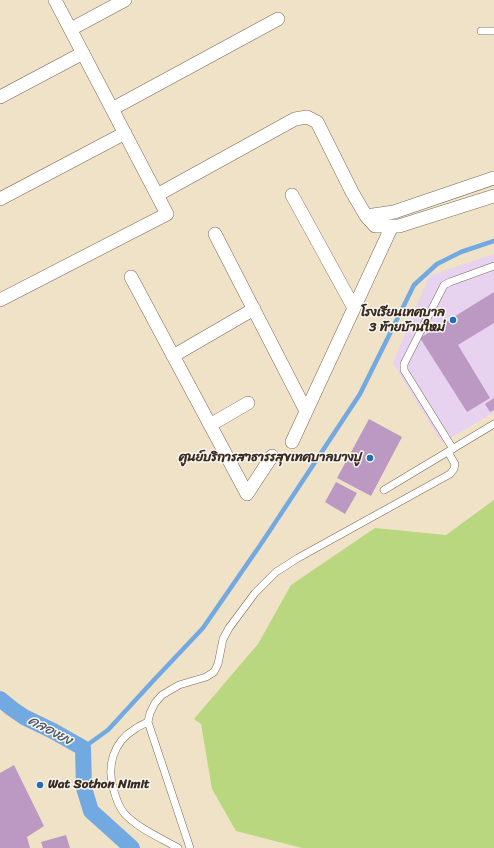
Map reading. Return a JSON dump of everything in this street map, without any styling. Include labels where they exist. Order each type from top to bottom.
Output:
[{"type":"street","points":[[0,300],[167,214],[55,0]]},
{"type":"street","points":[[71,29],[126,0]]},
{"type":"street","points":[[112,109],[278,19]]},
{"type":"street","points":[[0,97],[83,53]]},
{"type":"street","points":[[157,195],[295,119],[307,117],[317,122],[352,192],[366,216],[375,226],[399,226],[494,196]]},
{"type":"street","points":[[0,200],[125,133]]},
{"type":"street","points":[[366,216],[394,212],[494,178]]},
{"type":"street","points":[[292,195],[354,308]]},
{"type":"street","points":[[292,442],[392,226]]},
{"type":"street","points":[[216,234],[306,411]]},
{"type":"street","points":[[131,277],[247,494],[272,456]]},
{"type":"street","points":[[173,356],[254,309]]},
{"type":"street","points":[[210,425],[248,403]]},
{"type":"lane","points":[[481,31],[494,31]]},
{"type":"lane","points":[[190,848],[148,722],[150,713],[155,703],[162,695],[179,685],[206,677],[214,672],[218,664],[223,639],[229,628],[255,593],[276,572],[298,558],[450,474],[454,469],[455,464],[450,450],[404,370],[404,364],[444,285],[494,266]]},
{"type":"lane","points":[[384,490],[494,424]]},
{"type":"lane","points":[[148,722],[134,729],[118,745],[111,760],[111,782],[124,813],[143,828],[178,848]]},
{"type":"shaded area","name":"โรงเรียนเทศบาล 3 ท้ายบ้านใหม่","points":[[494,254],[494,412],[442,443],[393,363],[429,276]]},
{"type":"green space","points":[[494,500],[494,848],[302,848],[236,831],[212,789],[201,724],[194,719],[258,644],[291,585],[375,528],[446,535]]},
{"type":"building","points":[[494,292],[494,323],[458,345],[490,398],[467,412],[420,338]]},
{"type":"building","points":[[494,398],[494,410],[490,412],[485,404]]},
{"type":"building","name":"ศูนย์บริการสาธารรสุขเทศบาลบางปู","points":[[369,419],[402,437],[371,496],[337,478]]},
{"type":"building","points":[[336,482],[357,493],[345,514],[325,502]]},
{"type":"building","points":[[14,765],[44,826],[27,837],[30,848],[0,848],[0,773]]},
{"type":"building","points":[[66,835],[70,848],[43,848],[41,842]]},
{"type":"waterway","points":[[83,748],[108,730],[203,628],[263,541],[360,394],[414,285],[437,264],[461,252],[494,241]]},
{"type":"waterway","name":"คลองยง","points":[[0,699],[24,717],[83,748],[84,788],[91,811],[132,848]]},
{"type":"place","name":"โรงเรียนเทศบาล 3 ท้ายบ้านใหม่","points":[[453,320]]},
{"type":"place","name":"ศูนย์บริการสาธารรสุขเทศบาลบางปู","points":[[370,458]]},
{"type":"place","name":"Wat Sothon Nimit","points":[[40,785]]}]
